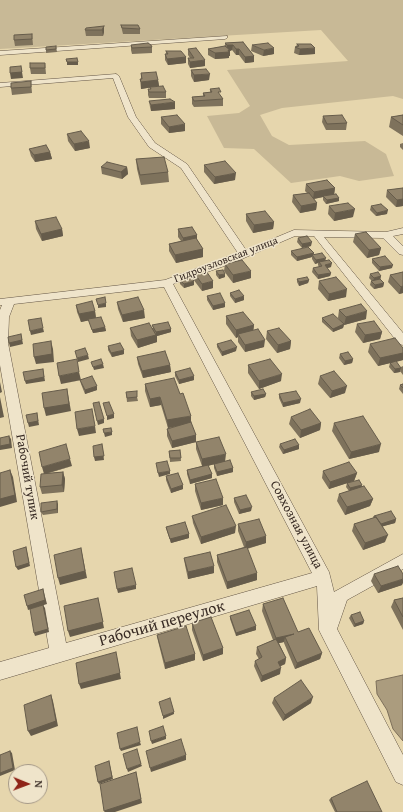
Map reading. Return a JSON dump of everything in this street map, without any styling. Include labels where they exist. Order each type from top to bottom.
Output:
[{"type":"street","points":[[0,53],[225,37]]},
{"type":"street","points":[[0,85],[116,76],[132,117],[152,145],[184,166],[244,254]]},
{"type":"street","name":"Гидроузловская улица","points":[[5,302],[167,282],[244,254],[294,233],[386,235],[403,231]]},
{"type":"street","points":[[317,234],[403,341]]},
{"type":"street","points":[[386,235],[403,252]]},
{"type":"street","name":"Совхозная улица","points":[[167,282],[324,577],[327,596],[328,630],[403,775]]},
{"type":"street","name":"Рабочий тупик","points":[[5,302],[2,343],[59,653]]},
{"type":"street","points":[[328,630],[341,595],[403,561]]},
{"type":"street","name":"Рабочий переулок","points":[[0,671],[324,577]]},
{"type":"shaded area","points":[[0,0],[403,0],[403,99],[393,96],[282,108],[260,115],[272,136],[289,145],[365,141],[386,154],[394,176],[359,181],[340,176],[291,183],[254,149],[224,148],[207,116],[239,113],[250,106],[227,70],[348,61],[321,30],[0,49]]},
{"type":"shaded area","points":[[403,675],[403,741],[393,729],[387,710],[377,694],[376,681]]},
{"type":"building","points":[[121,25],[138,25],[140,29],[122,28]]},
{"type":"building","points":[[104,26],[102,30],[85,30],[86,28]]},
{"type":"building","points":[[32,34],[32,39],[14,40],[14,35]]},
{"type":"building","points":[[243,42],[254,56],[245,57],[239,49],[236,49],[233,45],[227,45],[225,43]]},
{"type":"building","points":[[148,43],[152,47],[132,48],[131,45]]},
{"type":"building","points":[[268,43],[274,48],[264,50],[252,45]]},
{"type":"building","points":[[297,44],[311,44],[315,48],[300,49],[295,47],[299,46]]},
{"type":"building","points":[[56,46],[56,49],[46,50],[46,47]]},
{"type":"building","points":[[225,46],[230,50],[228,50],[229,52],[215,53],[208,49]]},
{"type":"building","points":[[196,48],[205,60],[190,62],[188,58],[194,58],[188,49]]},
{"type":"building","points":[[166,51],[181,51],[186,57],[167,59],[165,54],[168,54]]},
{"type":"building","points":[[77,58],[78,62],[67,62],[66,59]]},
{"type":"building","points":[[30,63],[45,63],[45,68],[30,68]]},
{"type":"building","points":[[21,66],[22,72],[10,73],[10,67]]},
{"type":"building","points":[[206,69],[210,74],[194,75],[191,70]]},
{"type":"building","points":[[156,72],[158,80],[141,82],[141,73]]},
{"type":"building","points":[[31,81],[31,87],[11,88],[11,83]]},
{"type":"building","points":[[163,86],[166,92],[149,92],[148,89],[151,89],[150,87]]},
{"type":"building","points":[[219,88],[221,92],[218,92],[223,99],[194,101],[192,97],[205,96],[203,93],[212,92],[210,89]]},
{"type":"building","points":[[170,99],[175,102],[151,105],[149,101]]},
{"type":"building","points":[[177,115],[185,124],[169,127],[161,117]]},
{"type":"building","points":[[342,115],[347,123],[327,124],[323,116]]},
{"type":"building","points":[[403,115],[403,125],[391,117]]},
{"type":"building","points":[[81,131],[89,141],[74,144],[67,134]]},
{"type":"building","points":[[46,145],[50,152],[34,155],[29,149]]},
{"type":"building","points":[[164,157],[168,172],[140,175],[136,159]]},
{"type":"building","points":[[225,161],[236,173],[215,177],[204,165]]},
{"type":"building","points":[[107,162],[127,167],[121,172],[101,167]]},
{"type":"building","points":[[327,180],[335,188],[314,192],[306,184]]},
{"type":"building","points":[[403,188],[403,199],[397,200],[387,190]]},
{"type":"building","points":[[309,193],[317,203],[301,206],[293,195]]},
{"type":"building","points":[[336,194],[339,198],[327,200],[323,196]]},
{"type":"building","points":[[348,203],[355,209],[335,213],[329,206]]},
{"type":"building","points":[[381,204],[388,210],[377,213],[371,206]]},
{"type":"building","points":[[265,211],[274,222],[254,225],[246,214]]},
{"type":"building","points":[[56,217],[62,229],[41,234],[35,221]]},
{"type":"building","points":[[192,227],[197,235],[183,238],[178,229]]},
{"type":"building","points":[[366,232],[381,248],[369,250],[355,234]]},
{"type":"building","points":[[307,236],[312,242],[302,244],[298,238]]},
{"type":"building","points":[[196,238],[203,249],[175,255],[169,244]]},
{"type":"building","points":[[308,247],[314,253],[297,257],[291,251]]},
{"type":"building","points":[[322,253],[326,258],[316,260],[312,255]]},
{"type":"building","points":[[385,256],[393,265],[380,267],[372,259]]},
{"type":"building","points":[[242,260],[251,271],[233,275],[225,264]]},
{"type":"building","points":[[329,260],[332,263],[325,265],[331,273],[318,275],[313,268],[322,266],[319,262]]},
{"type":"building","points":[[204,268],[213,281],[202,284],[193,271]]},
{"type":"building","points":[[223,270],[225,274],[219,275],[216,271]]},
{"type":"building","points":[[378,272],[381,276],[374,278],[370,274]]},
{"type":"building","points":[[403,272],[403,286],[401,287],[390,275]]},
{"type":"building","points":[[190,277],[194,281],[184,284],[180,280]]},
{"type":"building","points":[[307,277],[309,280],[299,282],[297,279]]},
{"type":"building","points":[[336,277],[347,289],[329,294],[319,281]]},
{"type":"building","points":[[380,279],[384,283],[375,285],[371,281]]},
{"type":"building","points":[[239,290],[244,296],[235,299],[230,293]]},
{"type":"building","points":[[220,293],[225,303],[213,306],[207,296]]},
{"type":"building","points":[[105,297],[106,303],[98,305],[96,299]]},
{"type":"building","points":[[138,297],[144,310],[122,315],[117,302]]},
{"type":"building","points":[[92,301],[95,311],[79,314],[76,305]]},
{"type":"building","points":[[361,304],[367,311],[346,317],[339,310]]},
{"type":"building","points":[[243,312],[254,325],[236,330],[226,316]]},
{"type":"building","points":[[333,314],[344,324],[333,329],[322,318]]},
{"type":"building","points":[[101,317],[105,327],[92,330],[88,319]]},
{"type":"building","points":[[41,318],[43,328],[30,331],[28,320]]},
{"type":"building","points":[[374,321],[382,332],[365,335],[357,324]]},
{"type":"building","points":[[168,322],[171,329],[156,332],[152,325]]},
{"type":"building","points":[[149,323],[156,335],[137,340],[130,328]]},
{"type":"building","points":[[279,328],[291,341],[278,345],[267,331]]},
{"type":"building","points":[[258,329],[265,340],[245,345],[238,334]]},
{"type":"building","points":[[21,334],[22,340],[9,343],[8,337]]},
{"type":"building","points":[[395,338],[403,348],[403,353],[380,358],[370,344]]},
{"type":"building","points":[[231,340],[237,347],[222,352],[217,344]]},
{"type":"building","points":[[51,341],[52,354],[34,357],[33,344]]},
{"type":"building","points":[[120,343],[124,350],[111,353],[108,346]]},
{"type":"building","points":[[85,348],[88,355],[77,358],[75,351]]},
{"type":"building","points":[[165,351],[170,365],[142,371],[137,357]]},
{"type":"building","points":[[348,352],[353,359],[345,361],[340,354]]},
{"type":"building","points":[[77,359],[79,372],[59,376],[57,363]]},
{"type":"building","points":[[101,359],[103,364],[93,367],[91,362]]},
{"type":"building","points":[[270,359],[282,374],[259,381],[248,365]]},
{"type":"building","points":[[396,361],[401,368],[395,369],[390,363]]},
{"type":"building","points":[[190,368],[194,376],[179,380],[175,372]]},
{"type":"building","points":[[43,369],[44,377],[25,381],[23,372]]},
{"type":"building","points":[[334,371],[347,386],[332,391],[320,376]]},
{"type":"building","points":[[92,376],[97,386],[85,390],[80,380]]},
{"type":"building","points":[[174,378],[180,394],[183,393],[191,416],[167,420],[160,397],[150,399],[145,384]]},
{"type":"building","points":[[67,389],[69,404],[44,408],[42,393]]},
{"type":"building","points":[[263,389],[266,394],[254,396],[251,392]]},
{"type":"building","points":[[137,391],[137,397],[127,398],[126,392]]},
{"type":"building","points":[[296,391],[301,399],[283,403],[279,394]]},
{"type":"building","points":[[99,402],[104,419],[97,421],[93,403]]},
{"type":"building","points":[[109,402],[114,414],[107,416],[103,403]]},
{"type":"building","points":[[92,409],[95,426],[77,429],[75,412]]},
{"type":"building","points":[[310,409],[321,423],[301,430],[291,417]]},
{"type":"building","points":[[37,413],[38,421],[28,423],[26,415]]},
{"type":"building","points":[[363,416],[381,444],[351,452],[334,423]]},
{"type":"building","points":[[191,422],[196,435],[172,441],[167,429]]},
{"type":"building","points":[[111,428],[112,432],[104,433],[103,429]]},
{"type":"building","points":[[9,436],[10,444],[0,446],[0,438]]},
{"type":"building","points":[[219,437],[226,454],[202,459],[196,442]]},
{"type":"building","points":[[295,439],[299,445],[284,450],[280,444]]},
{"type":"building","points":[[66,444],[70,459],[42,467],[39,452]]},
{"type":"building","points":[[102,444],[104,456],[94,457],[93,446]]},
{"type":"building","points":[[180,450],[181,458],[170,458],[169,451]]},
{"type":"building","points":[[230,460],[233,468],[217,472],[214,464]]},
{"type":"building","points":[[167,461],[170,471],[158,473],[156,463]]},
{"type":"building","points":[[349,462],[357,473],[330,482],[323,471]]},
{"type":"building","points":[[208,465],[212,474],[190,480],[187,470]]},
{"type":"building","points":[[10,470],[15,495],[0,499],[0,473]]},
{"type":"building","points":[[63,472],[62,485],[40,487],[41,474]]},
{"type":"building","points":[[178,473],[183,485],[171,489],[166,476]]},
{"type":"building","points":[[216,479],[223,498],[201,503],[195,484]]},
{"type":"building","points":[[359,480],[362,485],[350,488],[347,483]]},
{"type":"building","points":[[364,486],[373,499],[347,507],[339,494]]},
{"type":"building","points":[[246,495],[252,507],[240,510],[234,498]]},
{"type":"building","points":[[57,501],[57,509],[41,512],[41,503]]},
{"type":"building","points":[[226,505],[236,526],[201,537],[192,516]]},
{"type":"building","points":[[391,511],[396,519],[381,524],[376,517],[374,517],[374,516]]},
{"type":"building","points":[[376,517],[388,535],[365,543],[354,524]]},
{"type":"building","points":[[259,519],[266,536],[246,542],[238,524]]},
{"type":"building","points":[[185,522],[189,534],[170,539],[166,527]]},
{"type":"building","points":[[26,547],[29,563],[16,567],[13,551]]},
{"type":"building","points":[[247,547],[257,573],[227,582],[217,555]]},
{"type":"building","points":[[81,548],[85,571],[58,578],[54,555]]},
{"type":"building","points":[[210,552],[214,566],[188,572],[184,558]]},
{"type":"building","points":[[398,566],[403,574],[403,579],[381,586],[374,574]]},
{"type":"building","points":[[132,568],[136,585],[117,589],[114,572]]},
{"type":"building","points":[[43,589],[45,600],[27,606],[24,595]]},
{"type":"building","points":[[98,598],[103,622],[68,631],[64,606]]},
{"type":"building","points":[[283,598],[298,632],[309,628],[322,653],[297,663],[285,637],[294,634],[276,638],[263,604]]},
{"type":"building","points":[[403,598],[403,617],[394,600]]},
{"type":"building","points":[[43,605],[48,629],[34,633],[30,609]]},
{"type":"building","points":[[249,610],[256,626],[236,633],[230,616]]},
{"type":"building","points":[[360,612],[364,621],[355,624],[351,615]]},
{"type":"building","points":[[211,617],[223,648],[203,655],[192,623]]},
{"type":"building","points":[[186,626],[195,654],[165,663],[157,635]]},
{"type":"building","points":[[276,639],[286,658],[278,662],[281,668],[262,676],[255,661],[262,657],[257,647]]},
{"type":"building","points":[[116,652],[120,673],[79,684],[76,663]]},
{"type":"building","points":[[301,680],[313,697],[285,715],[274,698]]},
{"type":"building","points":[[51,695],[56,721],[28,731],[24,705]]},
{"type":"building","points":[[170,698],[174,712],[163,716],[159,702]]},
{"type":"building","points":[[163,726],[166,736],[151,741],[149,731]]},
{"type":"building","points":[[137,727],[140,742],[120,749],[117,733]]},
{"type":"building","points":[[181,739],[186,755],[150,768],[146,751]]},
{"type":"building","points":[[137,749],[141,764],[127,769],[123,754]]},
{"type":"building","points":[[10,751],[12,764],[8,764],[8,770],[0,773],[0,755]]},
{"type":"building","points":[[109,761],[112,777],[98,782],[95,766]]},
{"type":"building","points":[[136,772],[141,799],[104,811],[100,784]]},
{"type":"building","points":[[367,781],[382,812],[337,812],[331,798]]}]
